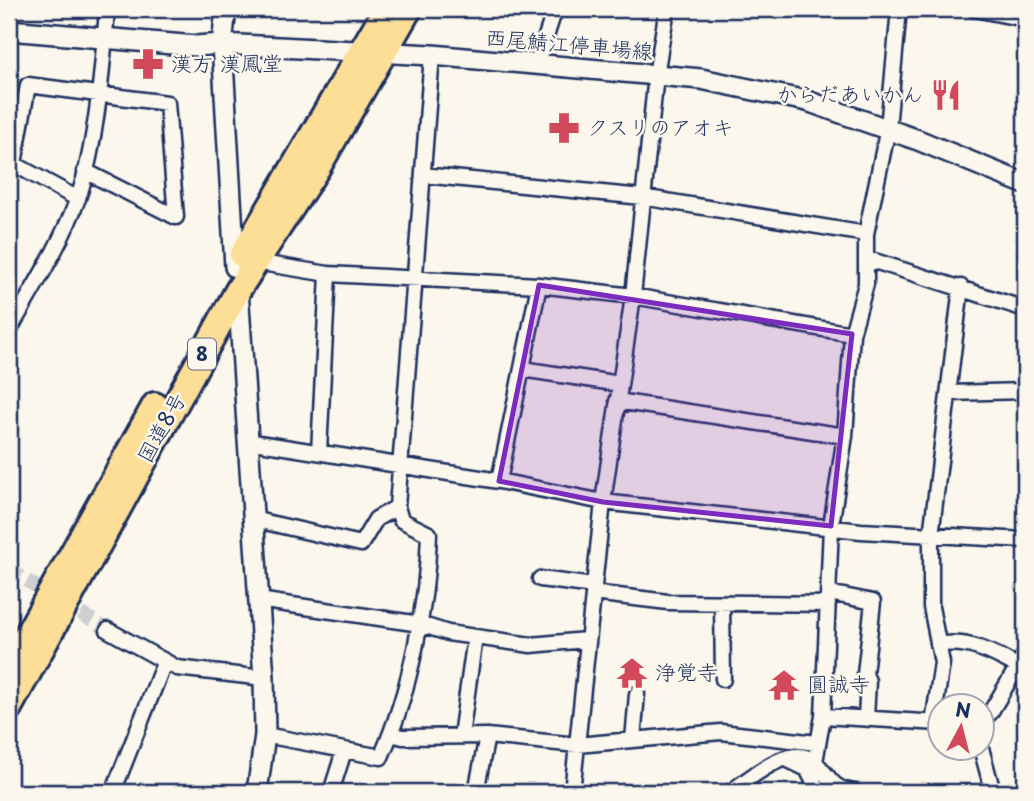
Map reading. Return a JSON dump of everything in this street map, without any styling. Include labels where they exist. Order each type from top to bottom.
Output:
[{"type":"highway","name":"国道8号","points":[[9,667],[52,585],[243,273],[318,167],[373,53],[386,9]]},
{"type":"highway","name":"国道8号","points":[[373,53],[409,9]]},
{"type":"highway","name":"国道8号","points":[[9,708],[243,273]]},
{"type":"main road","points":[[226,9],[222,44],[243,273],[246,441],[264,678],[265,735],[257,792]]},
{"type":"main road","name":"西尾鯖江停車場線","points":[[9,30],[196,46],[222,44],[432,55],[701,79],[807,101],[888,128],[1025,184]]},
{"type":"street","points":[[9,331],[52,255],[78,199],[97,96],[107,9]]},
{"type":"street","points":[[537,64],[555,9]]},
{"type":"street","points":[[572,792],[586,640],[633,296],[656,75],[667,9]]},
{"type":"street","points":[[815,762],[823,716],[831,527],[845,436],[852,334],[866,284],[866,234],[888,128],[899,9]]},
{"type":"street","points":[[974,9],[1025,19]]},
{"type":"street","points":[[265,735],[381,757],[391,734],[419,624],[429,534],[401,520],[397,507],[432,55]]},
{"type":"street","points":[[78,199],[14,164],[28,85],[167,103],[176,217],[85,171]]},
{"type":"street","points":[[423,175],[642,197],[866,234]]},
{"type":"street","points":[[868,259],[1025,309]]},
{"type":"street","points":[[243,273],[328,274],[413,281],[539,285],[633,296],[852,334]]},
{"type":"street","points":[[319,452],[328,274]]},
{"type":"street","points":[[499,481],[539,285]]},
{"type":"street","points":[[939,692],[942,663],[931,607],[931,537],[961,287]]},
{"type":"street","points":[[522,369],[620,384]]},
{"type":"street","points":[[949,393],[1025,391]]},
{"type":"street","points":[[617,401],[845,436]]},
{"type":"street","points":[[246,441],[499,481],[603,502],[931,537],[1025,540]]},
{"type":"street","points":[[252,519],[361,544],[376,519],[397,507]]},
{"type":"street","points":[[540,579],[668,603],[829,598],[873,602],[865,674],[868,681],[866,719]]},
{"type":"street","points":[[258,600],[419,624],[475,637],[531,645],[586,640]]},
{"type":"street","points":[[723,603],[723,679]]},
{"type":"street","points":[[108,630],[177,668],[264,678]]},
{"type":"street","points":[[461,736],[475,637]]},
{"type":"street","points":[[938,645],[953,642],[970,645],[1022,660],[996,699]]},
{"type":"street","points":[[113,792],[164,663]]},
{"type":"street","points":[[633,740],[637,694]]},
{"type":"street","points":[[823,716],[926,722]]},
{"type":"street","points":[[391,734],[403,737],[487,736],[577,745],[721,732],[817,743]]},
{"type":"street","points":[[475,792],[487,736]]},
{"type":"street","points":[[331,792],[344,751]]},
{"type":"street","points":[[731,792],[783,758],[800,756],[815,762],[833,785],[854,792]]},
{"type":"street","points":[[783,758],[807,769],[819,792]]},
{"type":"street","points":[[985,762],[993,792]]},
{"type":"highlighted area","points":[[539,285],[852,334],[831,526],[603,502],[499,481]]},
{"type":"tunnel","points":[[9,570],[108,630]]},
{"type":"place","name":"漢方 漢鳳堂","points":[[148,64]]},
{"type":"place","name":"からだあいかん","points":[[946,95]]},
{"type":"place","name":"クスリのアオキ","points":[[564,128]]},
{"type":"place","name":"浄覚寺","points":[[632,673]]},
{"type":"place","name":"圓誠寺","points":[[784,685]]}]
